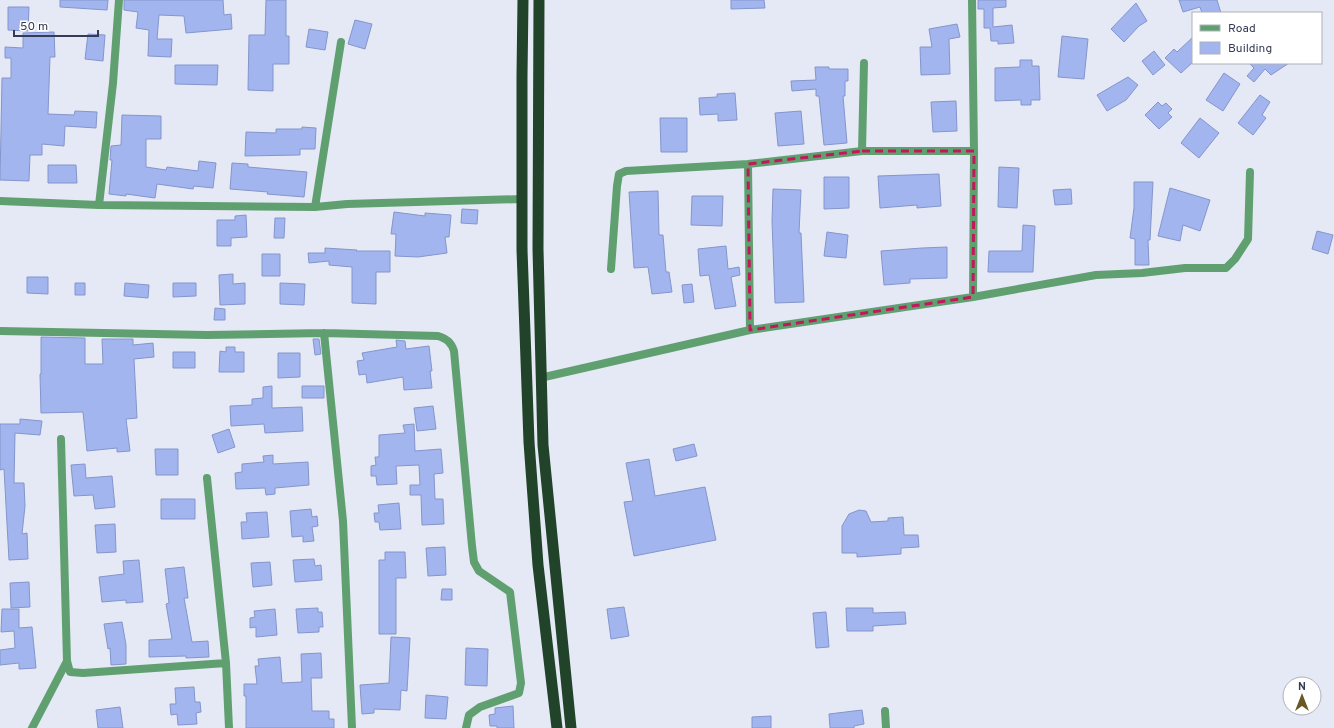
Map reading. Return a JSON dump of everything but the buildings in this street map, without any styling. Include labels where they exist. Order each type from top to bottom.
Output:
[{"type":"highway","points":[[523,0],[522,258],[529,442],[538,566],[557,728]]},
{"type":"highway","points":[[539,0],[538,249],[543,452],[571,728]]},
{"type":"street","points":[[99,205],[113,83],[119,0]]},
{"type":"street","points":[[972,0],[974,297]]},
{"type":"street","points":[[315,207],[341,42]]},
{"type":"street","points":[[862,151],[864,62]]},
{"type":"street","points":[[611,269],[617,186],[619,174],[626,171],[748,164],[862,151],[974,151]]},
{"type":"street","points":[[748,164],[750,330]]},
{"type":"street","points":[[540,378],[750,330],[974,297],[1096,275],[1142,273],[1185,268],[1226,268],[1248,239],[1250,172]]},
{"type":"street","points":[[0,201],[99,205],[315,207],[347,204],[522,199]]},
{"type":"street","points":[[0,331],[207,335],[324,333],[438,336],[445,338],[451,343],[454,351],[474,562],[479,571],[510,592],[521,683],[519,693],[480,707],[469,715],[466,728]]},
{"type":"street","points":[[324,333],[343,521],[352,728]]},
{"type":"street","points":[[61,439],[67,661],[70,672],[83,674],[226,663]]},
{"type":"street","points":[[207,478],[226,663],[230,728]]},
{"type":"street","points":[[32,728],[67,661]]},
{"type":"street","points":[[885,711],[886,728]]},
{"type":"highlighted area","points":[[862,151],[974,151],[973,297],[750,330],[748,164]]}]
